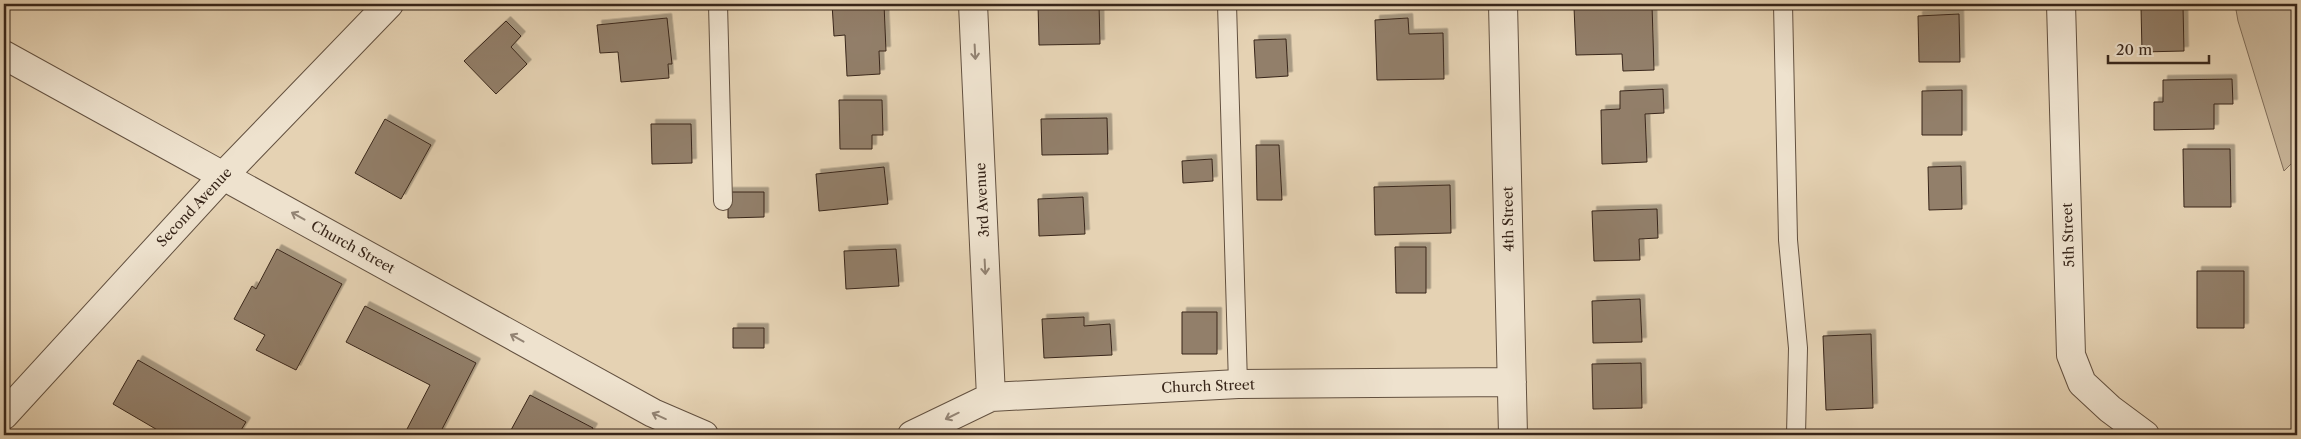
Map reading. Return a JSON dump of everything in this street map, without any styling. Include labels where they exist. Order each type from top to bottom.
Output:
[{"type":"street","name":"Second Avenue","points":[[4,415],[224,175],[389,4]]},
{"type":"street","name":"3rd Avenue","points":[[973,4],[991,397]]},
{"type":"street","name":"4th Street","points":[[1503,4],[1513,435]]},
{"type":"street","name":"5th Street","points":[[2062,4],[2071,355],[2082,383],[2110,409],[2145,435]]},
{"type":"street","name":"Church Street","points":[[4,54],[653,413],[704,435]]},
{"type":"street","name":"Church Street","points":[[912,435],[991,397],[1238,384],[1512,382]]},
{"type":"lane","points":[[718,4],[723,201]]},
{"type":"lane","points":[[1228,4],[1238,384]]},
{"type":"lane","points":[[1783,4],[1788,240],[1798,348],[1796,435]]},
{"type":"shaded area","points":[[2235,4],[2297,4],[2297,158],[2284,171],[2238,21]]},
{"type":"building","points":[[26,4],[91,4],[91,7],[26,8]]},
{"type":"building","points":[[832,4],[884,4],[886,51],[879,51],[880,74],[847,76],[845,35],[834,36]]},
{"type":"building","points":[[1038,4],[1099,4],[1100,44],[1039,45]]},
{"type":"building","points":[[1652,5],[1654,70],[1623,71],[1622,54],[1576,55],[1574,7]]},
{"type":"building","points":[[2183,6],[2184,51],[2142,52],[2141,7]]},
{"type":"building","points":[[1959,14],[1960,62],[1919,62],[1918,16]]},
{"type":"building","points":[[667,18],[672,64],[668,64],[669,78],[621,82],[618,52],[600,53],[597,25]]},
{"type":"building","points":[[1408,18],[1409,34],[1443,33],[1444,79],[1377,80],[1375,20]]},
{"type":"building","points":[[506,21],[521,36],[511,47],[527,64],[496,94],[464,61]]},
{"type":"building","points":[[1286,39],[1288,76],[1256,78],[1254,40]]},
{"type":"building","points":[[2232,79],[2233,104],[2214,104],[2214,129],[2154,130],[2154,102],[2163,102],[2163,80]]},
{"type":"building","points":[[1663,89],[1664,113],[1645,114],[1647,162],[1602,164],[1601,110],[1620,109],[1620,91]]},
{"type":"building","points":[[1962,90],[1962,135],[1922,135],[1922,91]]},
{"type":"building","points":[[839,100],[882,100],[883,135],[872,135],[872,149],[840,149]]},
{"type":"building","points":[[1107,118],[1108,154],[1042,155],[1041,119]]},
{"type":"building","points":[[385,119],[431,145],[401,199],[355,173]]},
{"type":"building","points":[[651,124],[691,124],[692,163],[652,164]]},
{"type":"building","points":[[1256,145],[1279,145],[1282,200],[1257,200]]},
{"type":"building","points":[[2183,149],[2230,149],[2231,207],[2184,207]]},
{"type":"building","points":[[1212,159],[1213,181],[1183,183],[1182,161]]},
{"type":"building","points":[[1961,166],[1962,209],[1929,210],[1928,167]]},
{"type":"building","points":[[884,167],[888,204],[819,211],[816,174]]},
{"type":"building","points":[[1450,185],[1451,233],[1375,235],[1374,187]]},
{"type":"building","points":[[728,192],[764,192],[764,217],[728,218]]},
{"type":"building","points":[[1083,197],[1085,234],[1039,236],[1038,199]]},
{"type":"building","points":[[1657,209],[1658,238],[1639,239],[1640,260],[1594,261],[1592,211]]},
{"type":"building","points":[[1395,247],[1426,247],[1426,293],[1396,293]]},
{"type":"building","points":[[277,249],[342,284],[296,370],[256,350],[265,335],[234,319],[252,286],[256,289]]},
{"type":"building","points":[[896,249],[899,286],[846,289],[844,251]]},
{"type":"building","points":[[2197,271],[2244,271],[2244,328],[2197,328]]},
{"type":"building","points":[[1640,299],[1642,342],[1593,343],[1592,301]]},
{"type":"building","points":[[365,306],[476,363],[439,435],[413,435],[406,431],[430,385],[346,342]]},
{"type":"building","points":[[1182,312],[1217,312],[1217,354],[1182,354]]},
{"type":"building","points":[[1084,317],[1084,326],[1110,324],[1112,355],[1044,358],[1042,319]]},
{"type":"building","points":[[733,328],[764,328],[764,348],[733,348]]},
{"type":"building","points":[[1871,334],[1873,408],[1826,410],[1823,336]]},
{"type":"building","points":[[138,360],[246,422],[238,435],[166,435],[113,404]]},
{"type":"building","points":[[1641,363],[1642,408],[1593,409],[1592,364]]},
{"type":"building","points":[[530,395],[593,428],[589,435],[521,435],[511,430]]}]
